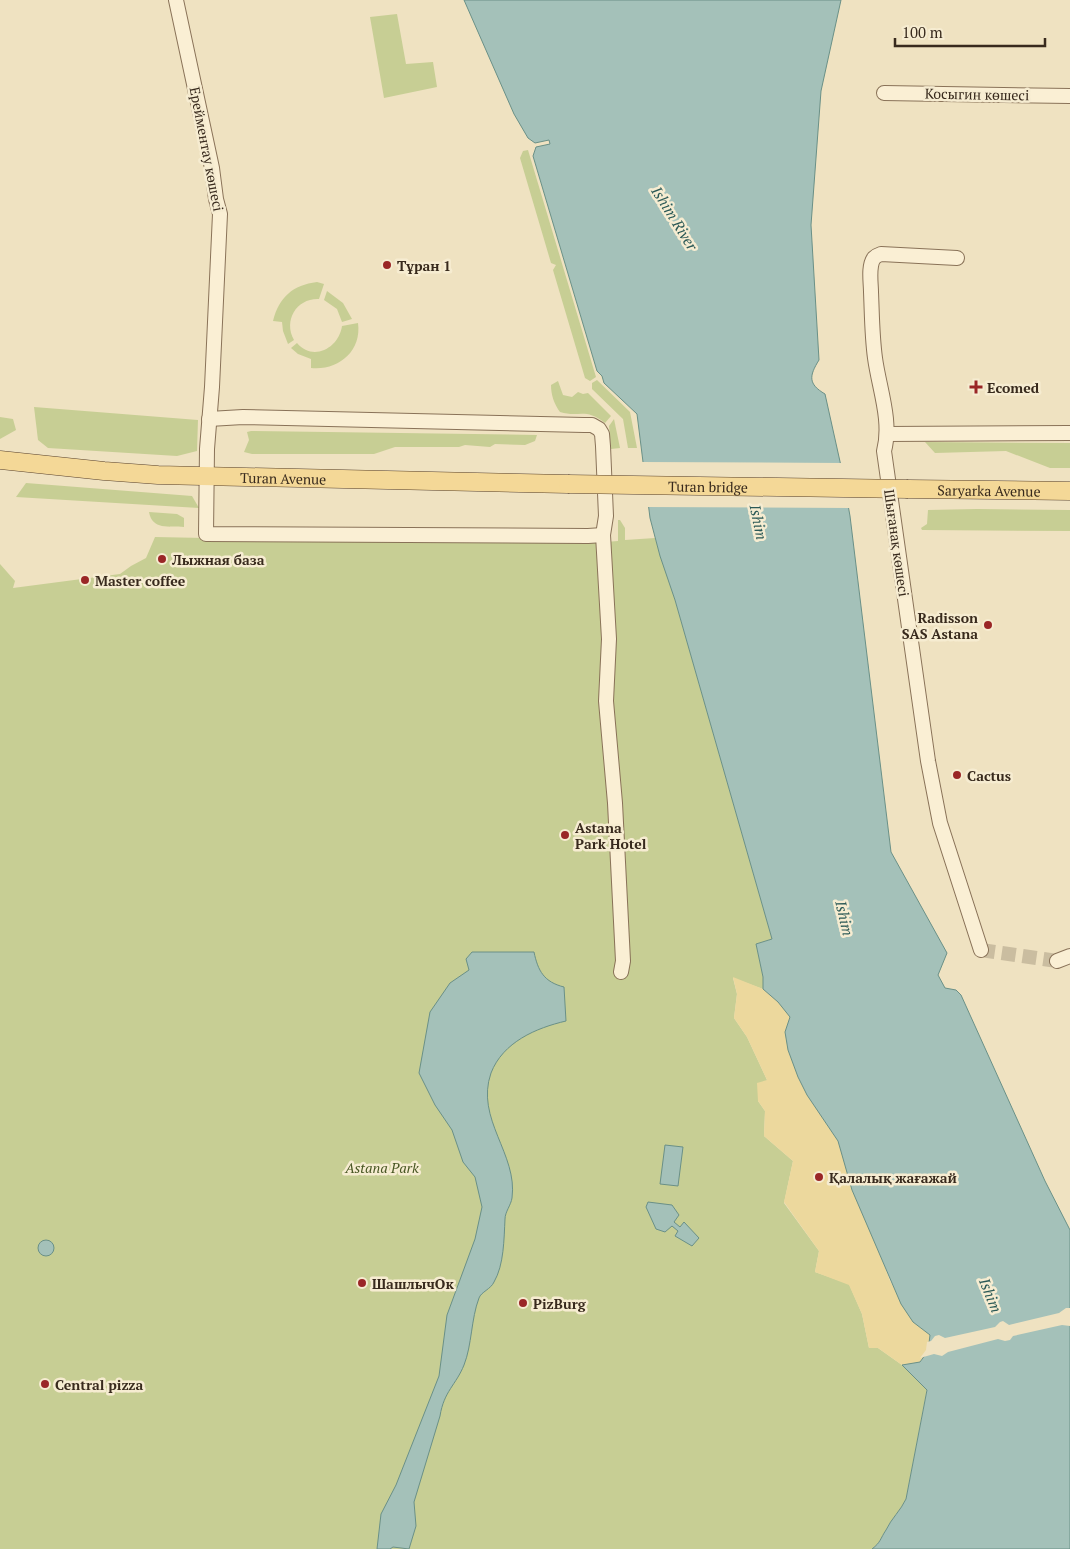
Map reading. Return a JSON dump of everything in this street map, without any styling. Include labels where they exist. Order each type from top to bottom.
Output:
[{"type":"main road","name":"Turan Avenue","points":[[0,460],[158,475],[207,474],[568,484]]},
{"type":"main road","name":"Turan bridge","points":[[568,484],[908,489]]},
{"type":"main road","name":"Saryarka Avenue","points":[[908,489],[1070,491]]},
{"type":"street","name":"Ерейментау көшесі","points":[[176,0],[220,214],[220,243],[209,419],[206,534],[603,535]]},
{"type":"street","name":"Косыгин көшесі","points":[[884,93],[1070,96]]},
{"type":"street","name":"Шығанақ көшесі","points":[[957,258],[881,254],[874,258],[870,274],[875,360],[886,434],[884,451],[928,762],[940,823],[981,950]]},
{"type":"street","points":[[209,419],[243,417],[592,425],[602,434],[606,516],[603,535],[608,639],[606,701],[615,803],[623,961],[621,972]]},
{"type":"street","points":[[886,434],[1070,433]]},
{"type":"green space","points":[[397,14],[406,64],[433,62],[437,87],[384,98],[370,17]]},
{"type":"green space","points":[[528,150],[596,377],[590,381],[585,378],[553,270],[556,265],[551,263],[520,158],[523,151]]},
{"type":"green space","points":[[317,282],[324,284],[319,299],[304,302],[294,312],[290,325],[294,340],[288,344],[282,322],[273,321],[279,305],[294,289]]},
{"type":"green space","points":[[327,291],[343,303],[352,319],[342,322],[337,309],[324,300]]},
{"type":"green space","points":[[358,323],[356,343],[352,351],[346,358],[330,366],[311,368],[311,359],[298,354],[291,348],[297,343],[303,349],[310,351],[324,350],[336,341],[342,326]]},
{"type":"green space","points":[[597,380],[630,412],[637,448],[628,448],[623,419],[592,389],[592,383]]},
{"type":"green space","points":[[558,381],[563,395],[572,397],[578,392],[588,393],[611,416],[605,423],[592,415],[560,412],[552,396],[551,389],[551,385]]},
{"type":"green space","points":[[34,407],[198,420],[197,451],[177,456],[48,448],[38,440]]},
{"type":"green space","points":[[0,417],[13,419],[16,430],[0,439]]},
{"type":"green space","points":[[614,419],[620,448],[611,449],[609,426]]},
{"type":"green space","points":[[247,432],[537,435],[535,441],[525,445],[395,447],[374,454],[252,454],[244,452],[249,440]]},
{"type":"green space","points":[[925,442],[1070,443],[1070,468],[1050,468],[1006,451],[935,453]]},
{"type":"green space","points":[[26,483],[192,496],[199,508],[16,497]]},
{"type":"green space","points":[[928,510],[1070,510],[1070,531],[922,530],[921,528],[927,524]]},
{"type":"green space","points":[[149,512],[177,514],[184,518],[184,527],[167,527],[157,524],[151,518]]},
{"type":"green space","name":"Astana Park","points":[[618,520],[620,520],[625,528],[625,540],[655,538],[675,600],[772,939],[756,944],[763,977],[763,989],[733,978],[737,994],[734,1018],[747,1037],[767,1080],[758,1101],[765,1111],[764,1136],[793,1161],[784,1203],[819,1251],[815,1272],[849,1284],[862,1314],[869,1348],[878,1348],[902,1365],[927,1389],[904,1503],[879,1542],[872,1549],[0,1549],[0,564],[15,581],[13,588],[120,574],[146,558],[155,537],[592,543],[618,541]]},
{"type":"sand","name":"Қалалық жағажай","points":[[733,977],[763,989],[791,1017],[798,1077],[807,1095],[838,1141],[890,1281],[913,1322],[930,1335],[928,1351],[920,1362],[902,1365],[878,1348],[869,1348],[862,1314],[849,1285],[815,1272],[819,1251],[784,1202],[793,1161],[764,1136],[765,1111],[758,1101],[757,1083],[767,1080],[747,1037],[734,1018],[737,994]]},
{"type":"water","points":[[464,0],[841,0],[821,91],[811,225],[819,360],[813,371],[812,379],[815,387],[825,394],[850,516],[891,852],[947,953],[938,975],[945,988],[956,990],[961,995],[1045,1181],[1070,1230],[1070,1549],[872,1549],[879,1542],[906,1499],[927,1390],[902,1365],[920,1362],[928,1351],[930,1335],[913,1322],[901,1304],[852,1190],[838,1141],[807,1095],[798,1077],[788,1050],[785,1032],[790,1017],[778,1002],[763,989],[763,977],[756,944],[772,939],[650,518],[637,414],[604,383],[602,376],[597,371],[533,156],[536,147],[550,144],[549,140],[535,143],[528,138],[514,114]]},
{"type":"water","points":[[472,952],[534,952],[543,975],[551,982],[564,987],[566,1021],[532,1032],[522,1038],[512,1045],[496,1062],[491,1073],[488,1106],[509,1166],[512,1182],[512,1198],[505,1216],[500,1268],[493,1284],[479,1298],[464,1365],[444,1400],[414,1502],[416,1526],[409,1549],[393,1547],[390,1549],[377,1549],[381,1514],[396,1485],[439,1376],[447,1315],[475,1239],[482,1207],[475,1177],[463,1162],[452,1130],[435,1105],[419,1073],[430,1012],[450,983],[469,970],[466,959]]},
{"type":"water","points":[[665,1145],[683,1147],[678,1186],[660,1184]]},
{"type":"water","points":[[648,1202],[672,1205],[679,1215],[674,1222],[680,1227],[684,1222],[699,1238],[692,1246],[675,1236],[678,1231],[672,1226],[665,1232],[656,1229],[646,1207]]},
{"type":"water","points":[[43,1240],[49,1240],[54,1245],[52,1254],[43,1256],[38,1251],[38,1245]]},
{"type":"pier","points":[[639,462],[843,463],[851,508],[646,507]]},
{"type":"pier","points":[[1066,1308],[1070,1308],[1070,1326],[1062,1325],[1013,1336],[1010,1340],[998,1339],[948,1352],[942,1356],[934,1354],[920,1358],[926,1350],[927,1342],[931,1341],[935,1336],[939,1335],[945,1338],[995,1327],[1003,1321],[1009,1325],[1059,1313]]},
{"type":"tunnel","points":[[981,950],[1057,961]]},
{"type":"place","name":"Тұран 1","points":[[387,265]]},
{"type":"place","name":"Ecomed","points":[[976,387]]},
{"type":"place","name":"Лыжная база","points":[[162,559]]},
{"type":"place","name":"Master coffee","points":[[85,580]]},
{"type":"place","name":"Radisson SAS Astana","points":[[988,625]]},
{"type":"place","name":"Cactus","points":[[957,775]]},
{"type":"place","name":"Astana Park Hotel","points":[[565,835]]},
{"type":"place","name":"Қалалық жағажай","points":[[819,1177]]},
{"type":"place","name":"ШашлычОк","points":[[362,1283]]},
{"type":"place","name":"PizBurg","points":[[523,1303]]},
{"type":"place","name":"Central pizza","points":[[45,1384]]},
{"type":"water label","name":"Ishim River","points":[[675,218]]},
{"type":"water label","name":"Ishim","points":[[759,522]]},
{"type":"water label","name":"Ishim","points":[[845,918]]},
{"type":"water label","name":"Ishim","points":[[991,1295]]}]
